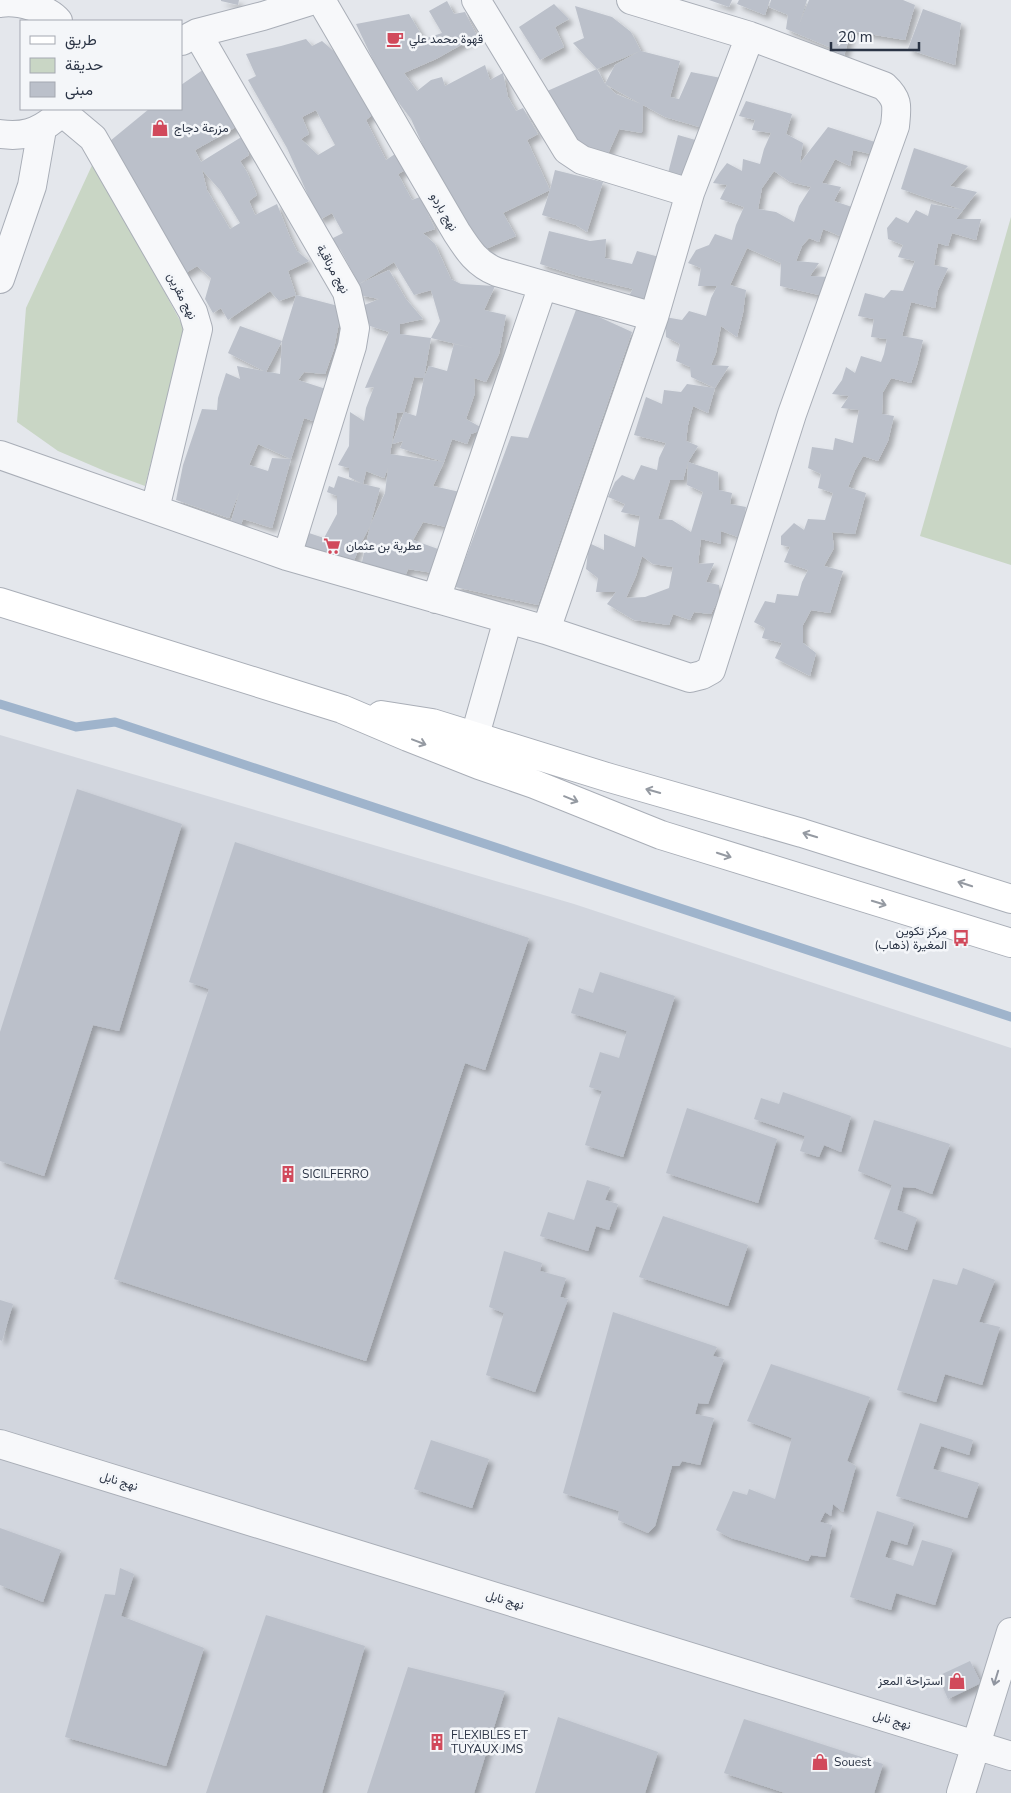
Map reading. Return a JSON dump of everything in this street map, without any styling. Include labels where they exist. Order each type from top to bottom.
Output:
[{"type":"street","points":[[189,37],[314,0]]},
{"type":"street","name":"نهج باردو","points":[[320,0],[452,225],[476,260],[485,267],[654,317]]},
{"type":"street","points":[[476,0],[567,150],[582,160],[690,192]]},
{"type":"street","points":[[0,455],[287,556],[546,630],[690,678],[711,670],[792,414],[894,126],[896,109],[894,96],[884,86],[750,36],[632,0]]},
{"type":"street","points":[[0,3],[5,1],[32,2],[57,20]]},
{"type":"street","points":[[546,630],[654,317],[690,192],[750,36]]},
{"type":"street","name":"نهج مرناقية","points":[[189,37],[347,292],[355,328],[352,346],[287,556]]},
{"type":"street","points":[[0,134],[16,136],[56,116]]},
{"type":"street","points":[[0,279],[56,116]]},
{"type":"street","name":"نهج مقرين","points":[[56,116],[93,138],[193,312],[198,329],[155,509]]},
{"type":"street","points":[[436,599],[543,285]]},
{"type":"street","points":[[0,602],[471,748],[610,778],[802,833],[1011,899]]},
{"type":"street","points":[[471,748],[508,619]]},
{"type":"street","points":[[471,748],[534,784],[661,834],[1011,944]]},
{"type":"street","name":"نهج نابل","points":[[0,1444],[1011,1756]]},
{"type":"street","points":[[961,1793],[1011,1632]]},
{"type":"shaded area","points":[[0,735],[574,904],[1011,1048],[1011,1793],[0,1793]]},
{"type":"green space","points":[[94,161],[185,330],[145,486],[58,451],[17,422],[26,308]]},
{"type":"green space","points":[[1011,217],[1011,565],[920,536]]},
{"type":"building","points":[[221,0],[239,0],[238,5]]},
{"type":"building","points":[[709,0],[732,0],[729,7]]},
{"type":"building","points":[[739,0],[770,0],[765,15],[737,4]]},
{"type":"building","points":[[771,0],[807,0],[799,25],[809,0],[903,0],[915,5],[905,40],[851,31],[844,56],[829,47],[786,29],[788,15],[769,7]]},
{"type":"building","points":[[447,1],[454,14],[465,12],[477,36],[436,59],[404,73],[417,91],[431,80],[442,77],[445,86],[485,65],[490,80],[503,73],[508,97],[516,111],[523,108],[538,134],[527,140],[550,190],[503,213],[516,236],[481,251],[470,228],[424,148],[411,119],[384,83],[356,24],[409,14],[424,39],[442,33],[429,11]]},
{"type":"building","points":[[554,4],[569,19],[555,27],[564,47],[540,60],[519,27]]},
{"type":"building","points":[[575,6],[612,17],[631,32],[641,51],[680,61],[670,97],[679,99],[691,72],[726,79],[706,129],[665,117],[643,105],[642,133],[619,129],[607,156],[580,147],[545,92],[597,69],[573,43],[584,38]],"holes":[[[640,51],[615,65],[605,84],[597,69]],[[605,84],[641,104],[616,94]]]},
{"type":"building","points":[[923,9],[961,23],[955,65],[908,49]]},
{"type":"building","points":[[306,39],[312,46],[322,41],[352,67],[377,111],[366,120],[386,160],[395,154],[407,169],[398,174],[412,200],[420,197],[435,229],[423,233],[435,244],[451,279],[461,284],[495,286],[484,310],[506,315],[499,354],[486,382],[474,378],[475,393],[466,419],[484,429],[471,434],[467,444],[452,439],[444,462],[400,448],[403,441],[392,444],[404,412],[416,416],[424,378],[429,366],[447,371],[454,344],[477,349],[431,338],[440,321],[431,290],[414,295],[394,262],[359,284],[340,249],[329,240],[343,233],[332,213],[319,220],[287,148],[248,80],[256,76],[246,54]],"holes":[[[316,110],[335,145],[318,155],[301,139],[309,134],[302,117]]]},
{"type":"building","points":[[207,67],[243,123],[195,150],[201,162],[243,136],[249,155],[240,161],[257,195],[249,201],[255,215],[277,204],[297,251],[309,261],[288,271],[296,295],[279,301],[270,291],[228,320],[221,308],[213,313],[205,299],[211,278],[197,266],[181,276],[136,185],[110,141],[148,110],[182,110],[182,84]],"holes":[[[202,170],[220,190],[240,223],[230,229],[207,190]]]},
{"type":"building","points":[[746,101],[792,114],[786,134],[803,143],[800,163],[828,127],[875,142],[871,154],[853,150],[850,166],[835,159],[822,183],[841,187],[834,201],[852,207],[840,236],[823,229],[819,242],[809,238],[802,246],[796,261],[819,263],[810,276],[829,277],[819,295],[780,286],[781,263],[747,248],[730,285],[746,290],[737,337],[721,326],[716,353],[711,365],[729,366],[715,388],[691,377],[690,367],[676,361],[680,344],[666,337],[665,317],[682,320],[689,311],[706,316],[711,298],[717,286],[698,286],[701,268],[688,263],[696,250],[709,245],[715,234],[732,240],[744,207],[720,199],[727,185],[713,183],[727,163],[742,171],[743,159],[760,164],[771,133],[752,130],[755,120],[739,116]],"holes":[[[774,171],[790,182],[811,187],[799,206],[794,222],[776,212],[758,209],[762,188]]]},
{"type":"building","points":[[678,135],[699,141],[686,183],[667,177]]},
{"type":"building","points":[[914,148],[968,166],[950,186],[977,192],[963,210],[901,189]]},
{"type":"building","points":[[555,170],[603,182],[587,232],[576,225],[542,215]]},
{"type":"building","points":[[931,204],[963,210],[956,219],[981,219],[976,240],[952,233],[948,246],[938,243],[934,265],[948,268],[938,290],[935,308],[911,302],[902,336],[923,340],[917,365],[911,383],[891,378],[883,392],[882,414],[894,416],[888,441],[878,461],[863,456],[848,487],[866,493],[855,534],[832,532],[834,548],[824,566],[843,571],[830,613],[811,610],[803,625],[803,643],[816,653],[810,676],[775,658],[782,643],[762,638],[765,628],[754,622],[765,601],[775,603],[777,594],[798,596],[808,570],[784,562],[790,547],[781,545],[781,536],[794,523],[804,530],[808,519],[825,520],[833,493],[818,488],[821,474],[808,468],[812,447],[833,450],[835,438],[853,443],[859,410],[841,408],[849,396],[832,394],[842,380],[846,367],[855,373],[861,356],[881,362],[884,354],[887,339],[871,337],[874,319],[858,316],[865,293],[884,298],[891,290],[903,291],[915,261],[898,257],[903,245],[888,239],[887,228],[896,217],[908,223],[916,210],[928,216]]},
{"type":"building","points":[[549,231],[590,241],[606,239],[605,258],[632,264],[637,251],[663,258],[645,303],[627,299],[633,289],[578,276],[540,264]]},
{"type":"building","points":[[389,270],[406,299],[423,319],[400,324],[400,334],[431,338],[424,378],[414,377],[404,412],[397,413],[390,454],[444,462],[433,486],[460,492],[451,528],[423,522],[413,540],[438,549],[433,573],[408,569],[403,581],[360,571],[370,526],[385,493],[388,468],[384,478],[366,471],[363,484],[349,477],[349,468],[338,465],[349,446],[350,412],[364,421],[366,408],[374,387],[365,388],[389,332],[370,326],[362,306],[379,299],[359,295],[359,284]]},
{"type":"building","points":[[296,295],[342,307],[334,349],[325,374],[304,372],[298,380],[329,390],[319,423],[304,418],[272,528],[243,519],[240,528],[230,525],[240,490],[229,518],[176,500],[183,465],[202,409],[217,410],[218,398],[226,373],[240,379],[237,366],[280,374],[282,341]],"holes":[[[258,444],[291,459],[272,458],[268,471],[249,465]]]},
{"type":"building","points":[[577,307],[632,332],[538,605],[455,587],[511,436],[528,438]]},
{"type":"building","points":[[240,326],[282,341],[266,372],[228,353]]},
{"type":"building","points":[[687,384],[715,388],[708,413],[693,406],[686,441],[698,446],[688,462],[718,472],[719,490],[732,493],[730,504],[746,507],[742,526],[738,537],[721,531],[721,544],[701,539],[698,564],[714,563],[706,582],[719,585],[719,598],[711,614],[694,612],[690,620],[673,614],[669,625],[634,620],[607,604],[616,592],[596,592],[598,578],[586,569],[589,543],[604,550],[604,534],[635,547],[640,516],[621,512],[625,504],[608,497],[615,482],[622,475],[634,480],[641,465],[657,470],[659,458],[666,443],[634,435],[646,397],[662,404],[664,390],[681,392]],"holes":[[[688,462],[687,485],[703,492],[691,532],[672,520],[658,519],[670,480],[683,480]],[[642,556],[653,564],[673,567],[669,588],[645,597],[626,598],[636,576]]]},
{"type":"building","points":[[338,476],[380,488],[370,526],[353,563],[303,548],[309,533],[324,538],[337,514],[337,496],[327,492],[329,486],[334,488]]},
{"type":"building","points":[[77,789],[182,824],[119,1031],[93,1025],[44,1176],[0,1161],[0,1032]]},
{"type":"building","name":"SICILFERRO","points":[[235,842],[529,938],[485,1070],[465,1063],[366,1361],[114,1279],[209,989],[189,982]]},
{"type":"building","points":[[600,972],[675,996],[623,1157],[585,1145],[602,1091],[589,1087],[600,1052],[619,1058],[627,1031],[571,1013],[579,988],[593,993]]},
{"type":"building","points":[[783,1092],[851,1116],[841,1152],[824,1145],[819,1157],[800,1151],[805,1136],[754,1119],[761,1098],[779,1104]]},
{"type":"building","points":[[687,1108],[777,1139],[758,1203],[666,1173]]},
{"type":"building","points":[[874,1120],[950,1144],[932,1194],[916,1188],[903,1187],[897,1210],[917,1218],[907,1250],[874,1239],[892,1185],[858,1171]]},
{"type":"building","points":[[587,1180],[610,1187],[605,1200],[618,1204],[609,1230],[596,1226],[588,1251],[540,1236],[548,1212],[574,1220]]},
{"type":"building","points":[[663,1216],[748,1245],[728,1306],[639,1277]]},
{"type":"building","points":[[504,1251],[542,1263],[540,1271],[566,1278],[560,1297],[568,1299],[535,1392],[486,1375],[504,1313],[489,1307]]},
{"type":"building","points":[[963,1268],[995,1280],[979,1322],[1000,1327],[982,1385],[945,1374],[936,1402],[897,1390],[933,1279],[957,1285]]},
{"type":"building","points":[[0,1300],[13,1304],[2,1341],[0,1340]]},
{"type":"building","points":[[613,1312],[717,1347],[713,1356],[724,1359],[708,1404],[698,1403],[695,1414],[714,1418],[700,1465],[682,1461],[679,1466],[672,1466],[655,1526],[648,1533],[618,1520],[619,1511],[563,1493]]},
{"type":"building","points":[[771,1364],[870,1397],[847,1461],[856,1466],[843,1512],[833,1504],[831,1516],[825,1512],[820,1522],[832,1525],[825,1557],[811,1555],[808,1561],[731,1538],[716,1530],[733,1491],[747,1495],[749,1489],[775,1499],[792,1438],[747,1421]]},
{"type":"building","points":[[920,1423],[973,1440],[969,1455],[941,1446],[933,1469],[979,1483],[967,1518],[896,1496]]},
{"type":"building","points":[[431,1440],[489,1459],[472,1508],[414,1489]]},
{"type":"building","points":[[877,1511],[914,1523],[907,1545],[891,1540],[885,1557],[913,1566],[922,1540],[953,1549],[935,1605],[896,1593],[891,1610],[850,1597]]},
{"type":"building","points":[[0,1528],[61,1550],[43,1602],[0,1585]]},
{"type":"building","points":[[120,1568],[134,1574],[121,1616],[204,1648],[166,1766],[65,1737],[105,1594],[115,1595]]},
{"type":"building","points":[[266,1615],[365,1646],[322,1793],[206,1793]]},
{"type":"building","points":[[970,1661],[981,1683],[948,1699],[938,1676]]},
{"type":"building","name":"FLEXIBLES ET TUYAUX JMS","points":[[408,1667],[505,1691],[474,1793],[367,1793]]},
{"type":"building","points":[[558,1717],[658,1752],[645,1793],[535,1793]]},
{"type":"building","points":[[744,1719],[883,1764],[874,1793],[785,1793],[724,1773]]},
{"type":"waterway","points":[[0,704],[76,727],[115,722],[1011,1017]]},
{"type":"place","name":"قهوة محمد علي","points":[[395,39]]},
{"type":"place","name":"مزرعة دجاج","points":[[160,128]]},
{"type":"place","name":"عطرية بن عثمان","points":[[332,546]]},
{"type":"place","name":"مركز تكوين المغيرة (ذهاب)","points":[[961,938]]},
{"type":"place","name":"SICILFERRO","points":[[288,1174]]},
{"type":"place","name":"استراحة المعز","points":[[957,1681]]},
{"type":"place","name":"FLEXIBLES ET TUYAUX JMS","points":[[437,1742]]},
{"type":"place","name":"Souest","points":[[820,1762]]}]
